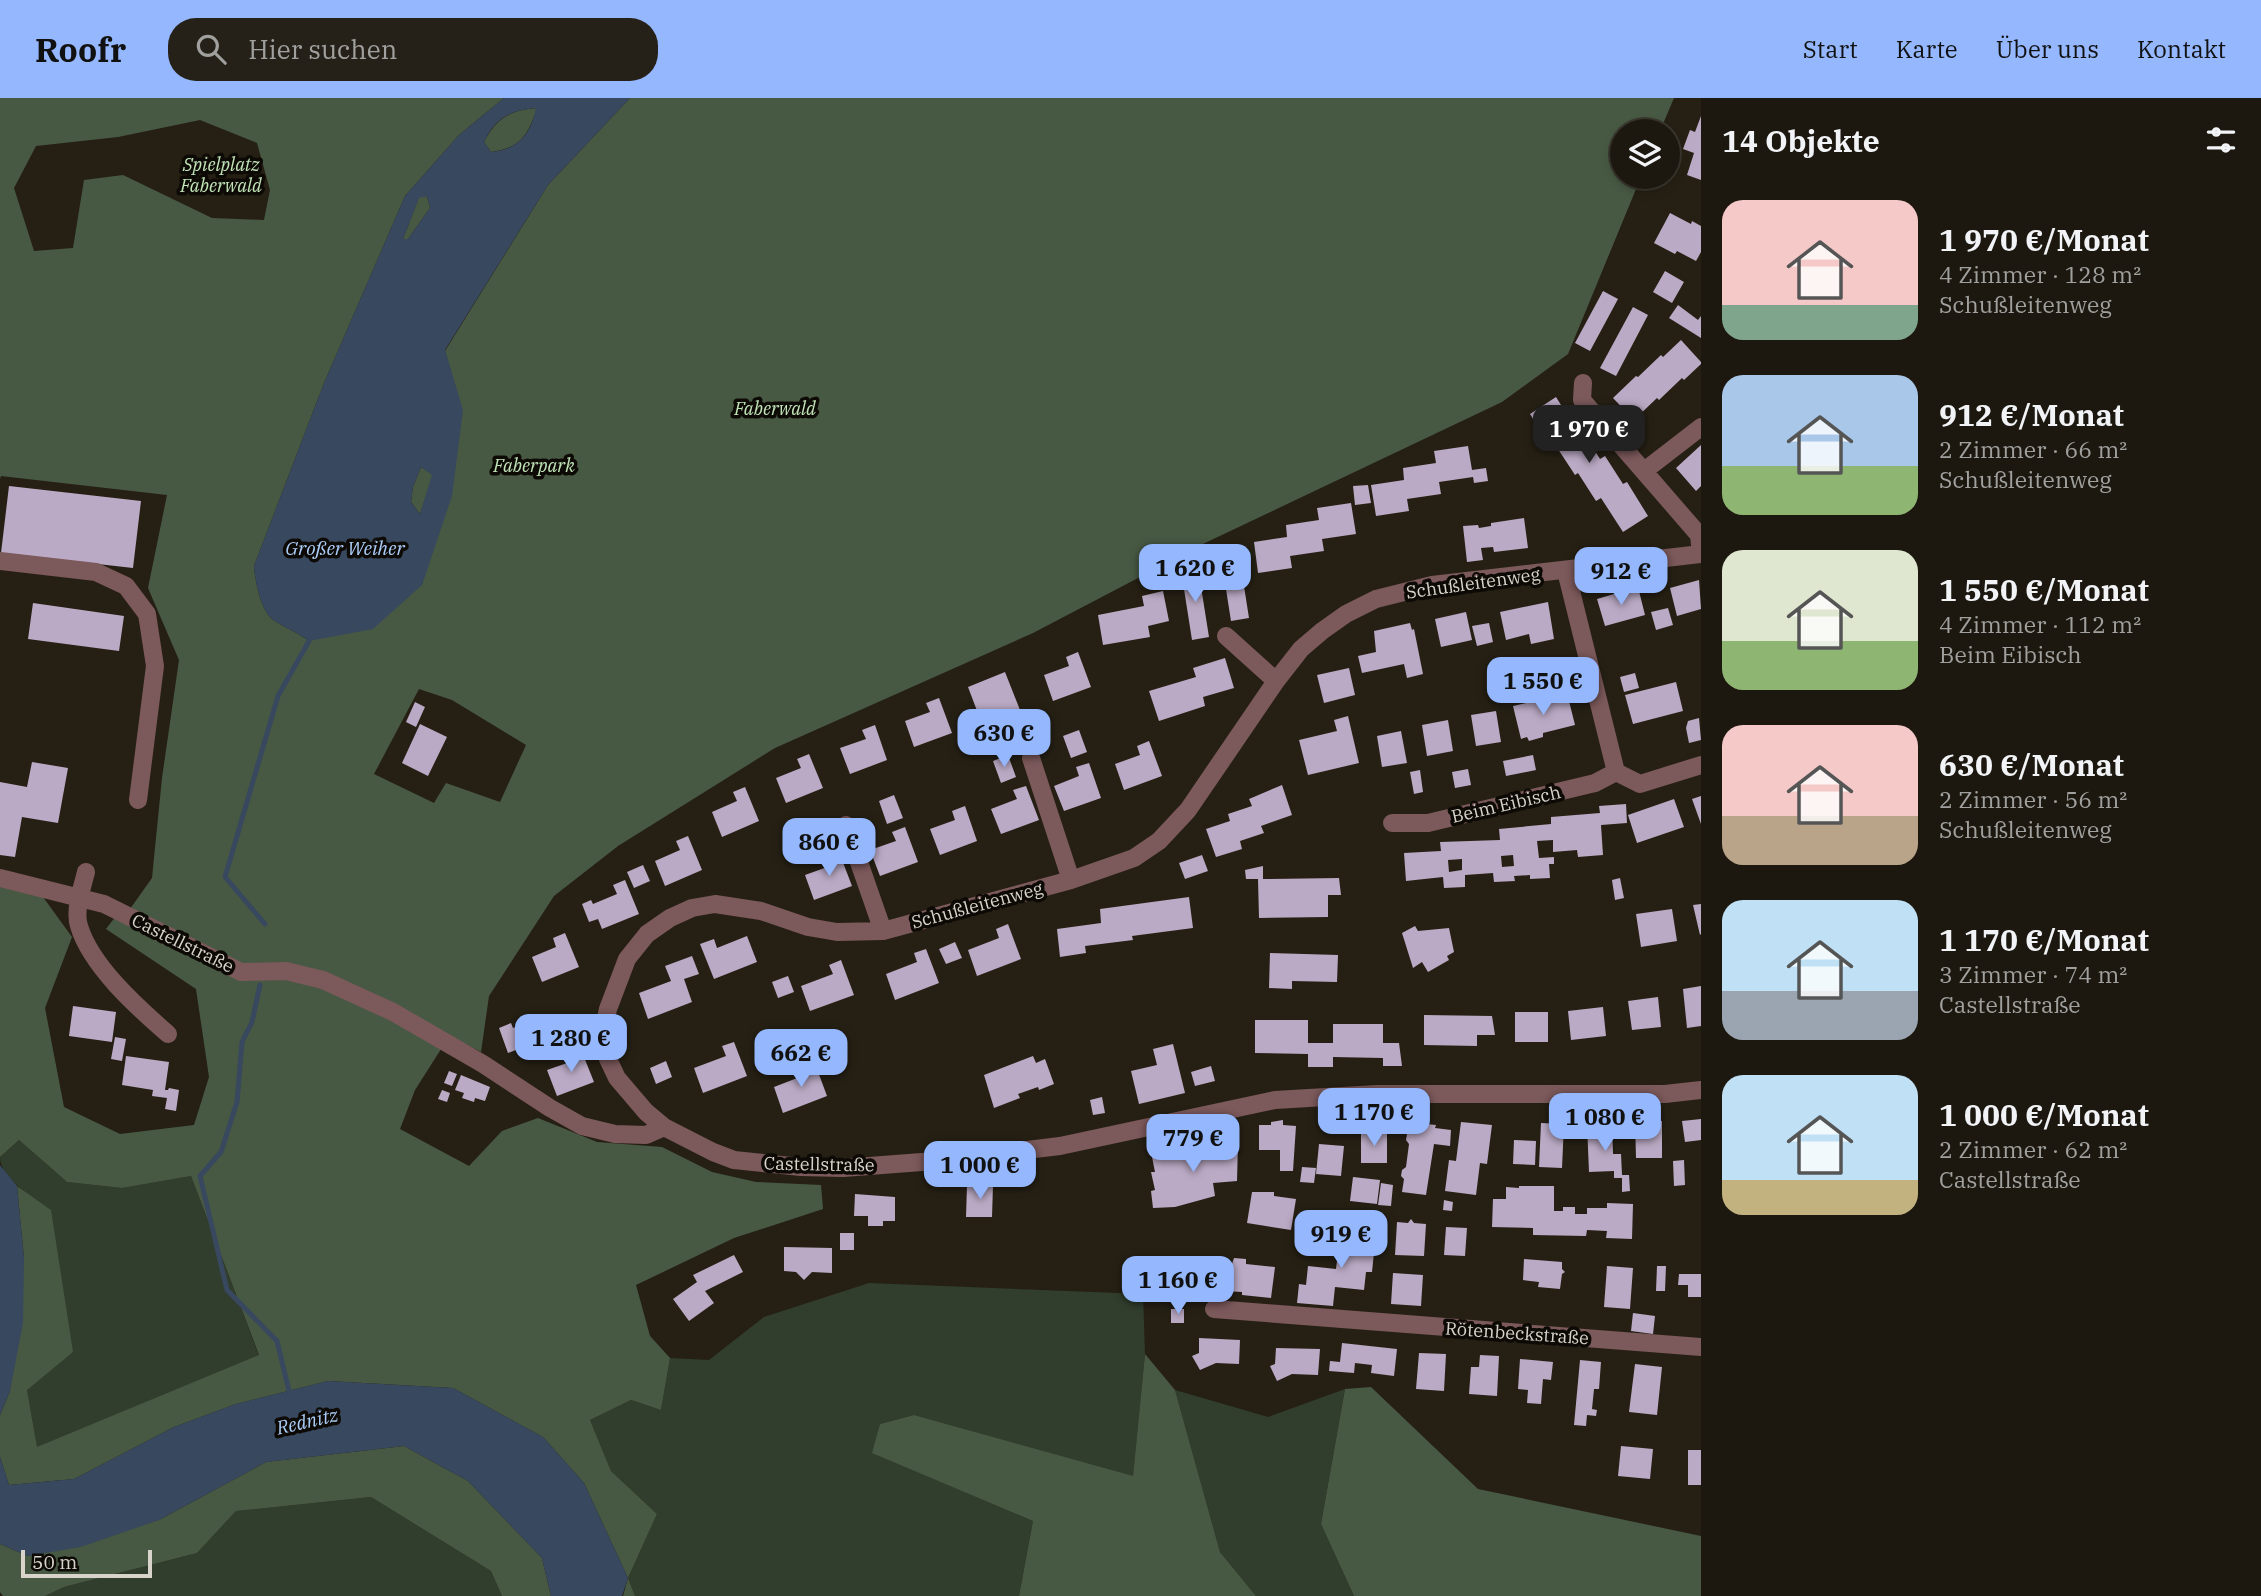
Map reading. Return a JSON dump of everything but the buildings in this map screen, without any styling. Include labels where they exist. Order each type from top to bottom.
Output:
[{"type":"street","name":"Schußleitenweg","points":[[664,1127],[646,1112],[617,1078],[608,1059],[603,1032],[608,1009],[627,959],[648,934],[670,918],[692,908],[715,904],[761,911],[808,927],[837,932],[883,931],[1070,880],[1134,858],[1160,841],[1188,810],[1301,649],[1346,614],[1376,599],[1432,585],[1701,554],[1699,534],[1582,400],[1583,383]]},
{"type":"street","points":[[1644,471],[1701,427]]},
{"type":"street","points":[[0,561],[96,572],[126,586],[147,614],[155,666],[138,800]]},
{"type":"street","points":[[1566,571],[1616,772],[1640,784],[1701,765]]},
{"type":"street","points":[[1226,636],[1276,681]]},
{"type":"street","points":[[1031,758],[1070,880]]},
{"type":"street","name":"Beim Eibisch","points":[[1392,823],[1428,823],[1595,783],[1616,772]]},
{"type":"street","points":[[846,825],[883,931]]},
{"type":"street","points":[[86,872],[78,924],[92,954],[131,1001],[168,1034]]},
{"type":"street","name":"Castellstraße","points":[[0,878],[104,904],[242,972],[286,971],[323,980],[393,1012],[582,1126],[615,1134],[646,1135],[664,1127],[734,1160],[801,1167],[844,1168],[935,1161],[1060,1146],[1275,1100],[1377,1094],[1665,1094],[1701,1090]]},
{"type":"street","name":"Rötenbeckstraße","points":[[1214,1309],[1701,1347]]},
{"type":"green space","name":"Faberwald","points":[[0,98],[504,98],[459,135],[405,196],[324,383],[254,566],[259,593],[267,613],[309,641],[422,585],[462,410],[445,351],[548,185],[630,98],[1674,98],[1665,119],[1610,119],[1610,189],[1636,189],[1568,354],[1502,402],[1205,543],[1033,633],[775,748],[618,846],[554,896],[489,996],[481,1052],[392,1006],[243,965],[130,909],[152,878],[162,778],[179,660],[148,588],[167,495],[1,476],[0,479]],"holes":[[[200,120],[257,143],[270,190],[264,220],[212,218],[123,175],[84,180],[73,248],[34,251],[14,188],[36,146],[118,137]],[[419,689],[452,700],[526,745],[500,802],[446,783],[434,803],[374,774]]]},
{"type":"green space","points":[[537,108],[522,139],[510,147],[491,152],[484,142],[499,121],[512,113]]},
{"type":"green space","points":[[427,196],[430,208],[408,239],[403,239],[419,197]]},
{"type":"green space","points":[[421,467],[433,475],[420,514],[411,502],[413,487]]},
{"type":"green space","points":[[0,887],[43,897],[72,937],[45,1008],[64,1107],[120,1134],[194,1125],[209,1077],[196,989],[106,929],[116,916],[182,953],[242,979],[287,977],[334,992],[443,1046],[415,1090],[400,1129],[469,1166],[502,1131],[538,1118],[597,1142],[662,1147],[712,1172],[756,1182],[821,1185],[823,1209],[734,1238],[636,1285],[650,1336],[670,1358],[661,1410],[631,1400],[590,1420],[611,1471],[657,1514],[628,1578],[584,1483],[543,1437],[453,1388],[328,1381],[236,1404],[174,1427],[74,1479],[9,1485],[0,1457],[0,1415],[10,1391],[24,1258],[17,1186],[51,1210],[73,1352],[27,1390],[37,1447],[259,1355],[191,1176],[122,1188],[67,1182],[19,1140],[0,1157]]},
{"type":"green space","points":[[19,1140],[67,1182],[122,1188],[191,1176],[259,1356],[37,1448],[27,1390],[51,1210],[12,1180],[2,1165],[0,1157]]},
{"type":"green space","points":[[869,1283],[1143,1294],[1145,1354],[1133,1477],[914,1415],[880,1424],[873,1453],[1033,1521],[1019,1596],[635,1596],[628,1578],[657,1514],[611,1471],[590,1420],[631,1400],[661,1410],[670,1358],[709,1360],[764,1317]]},
{"type":"green space","points":[[1145,1354],[1175,1390],[1220,1552],[1256,1596],[1019,1596],[1033,1521],[872,1453],[880,1424],[914,1415],[1133,1476]]},
{"type":"green space","points":[[1371,1387],[1478,1489],[1701,1536],[1701,1596],[1354,1596],[1321,1524],[1345,1389]]},
{"type":"green space","points":[[1345,1389],[1321,1524],[1354,1596],[1256,1596],[1220,1552],[1175,1390],[1268,1417]]},
{"type":"green space","points":[[404,1446],[468,1481],[542,1558],[551,1596],[502,1596],[491,1571],[371,1497],[236,1511],[197,1553],[64,1587],[45,1596],[3,1596],[0,1592],[0,1544],[28,1556],[159,1520],[266,1462]]},
{"type":"green space","points":[[371,1497],[491,1571],[502,1596],[45,1596],[64,1587],[197,1553],[236,1511]]},
{"type":"green space","points":[[628,1578],[635,1596],[623,1596]]},
{"type":"water","name":"Großer Weiher","points":[[504,98],[630,98],[548,185],[445,350],[463,410],[452,496],[422,585],[373,629],[309,641],[267,613],[259,593],[254,566],[324,383],[405,196],[459,135]],"holes":[[[536,108],[531,125],[522,139],[509,148],[491,152],[484,142],[499,121],[511,113]],[[427,196],[430,208],[408,239],[403,239],[419,198]],[[421,467],[432,475],[420,514],[411,502],[413,487]]]},
{"type":"water","points":[[0,1165],[17,1186],[24,1258],[23,1323],[10,1391],[0,1415]]},
{"type":"water","name":"Rednitz","points":[[328,1381],[453,1388],[543,1437],[584,1483],[628,1578],[622,1596],[551,1596],[542,1558],[468,1481],[404,1446],[266,1462],[159,1520],[81,1547],[28,1556],[0,1544],[0,1457],[9,1485],[74,1479],[174,1427],[236,1404]]},
{"type":"waterway","points":[[265,924],[225,877],[278,696],[309,641]]},
{"type":"waterway","points":[[260,985],[252,1022],[242,1042],[237,1102],[221,1152],[200,1176],[227,1290],[277,1341],[290,1395]]},
{"type":"park label","name":"Spielplatz Faberwald","points":[[221,174]]},
{"type":"park label","name":"Faberpark","points":[[534,465]]}]
